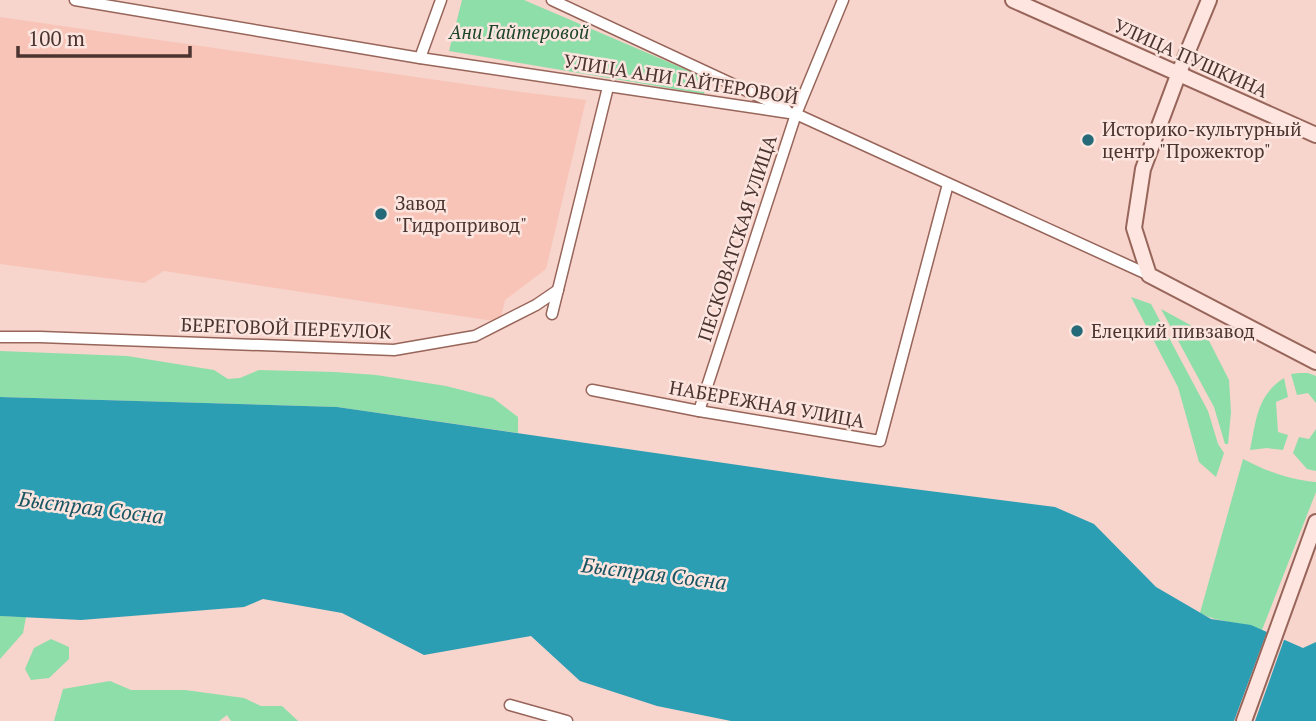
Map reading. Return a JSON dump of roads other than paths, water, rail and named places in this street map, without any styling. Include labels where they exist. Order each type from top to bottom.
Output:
[{"type":"main road","name":"УЛИЦА ПУШКИНА","points":[[1013,0],[1316,135]]},
{"type":"main road","points":[[1149,275],[1134,228],[1143,169],[1209,0]]},
{"type":"main road","name":"УЛИЦА АНИ ГАЙТЕРОВОЙ","points":[[1149,275],[1316,362]]},
{"type":"main road","points":[[1244,721],[1316,522]]},
{"type":"street","name":"УЛИЦА АНИ ГАЙТЕРОВОЙ","points":[[75,0],[420,58],[796,114],[1149,275]]},
{"type":"street","points":[[420,58],[441,0]]},
{"type":"street","points":[[552,0],[796,114]]},
{"type":"street","name":"ПЕСКОВАТСКАЯ УЛИЦА","points":[[699,411],[796,114],[843,0]]},
{"type":"street","points":[[552,314],[608,87]]},
{"type":"street","name":"НАБЕРЕЖНАЯ УЛИЦА","points":[[592,390],[880,441],[948,184]]},
{"type":"street","name":"БЕРЕГОВОЙ ПЕРЕУЛОК","points":[[0,337],[394,350],[475,336],[536,305],[558,290]]},
{"type":"street","points":[[510,705],[567,721]]},
{"type":"water","name":"Быстрая Сосна","points":[[0,397],[337,407],[835,479],[1055,507],[1094,524],[1156,587],[1211,619],[1251,625],[1303,648],[1316,642],[1316,721],[731,721],[657,706],[580,681],[531,636],[424,655],[342,613],[263,599],[244,607],[81,620],[0,616]]},
{"type":"place","name":"Историко-культурный центр \"Прожектор\"","points":[[1088,140]]},
{"type":"place","name":"Завод \"Гидропривод\"","points":[[381,214]]},
{"type":"place","name":"Елецкий пивзавод","points":[[1077,331]]},
{"type":"park label","name":"Ани Гайтеровой","points":[[519,32]]}]
